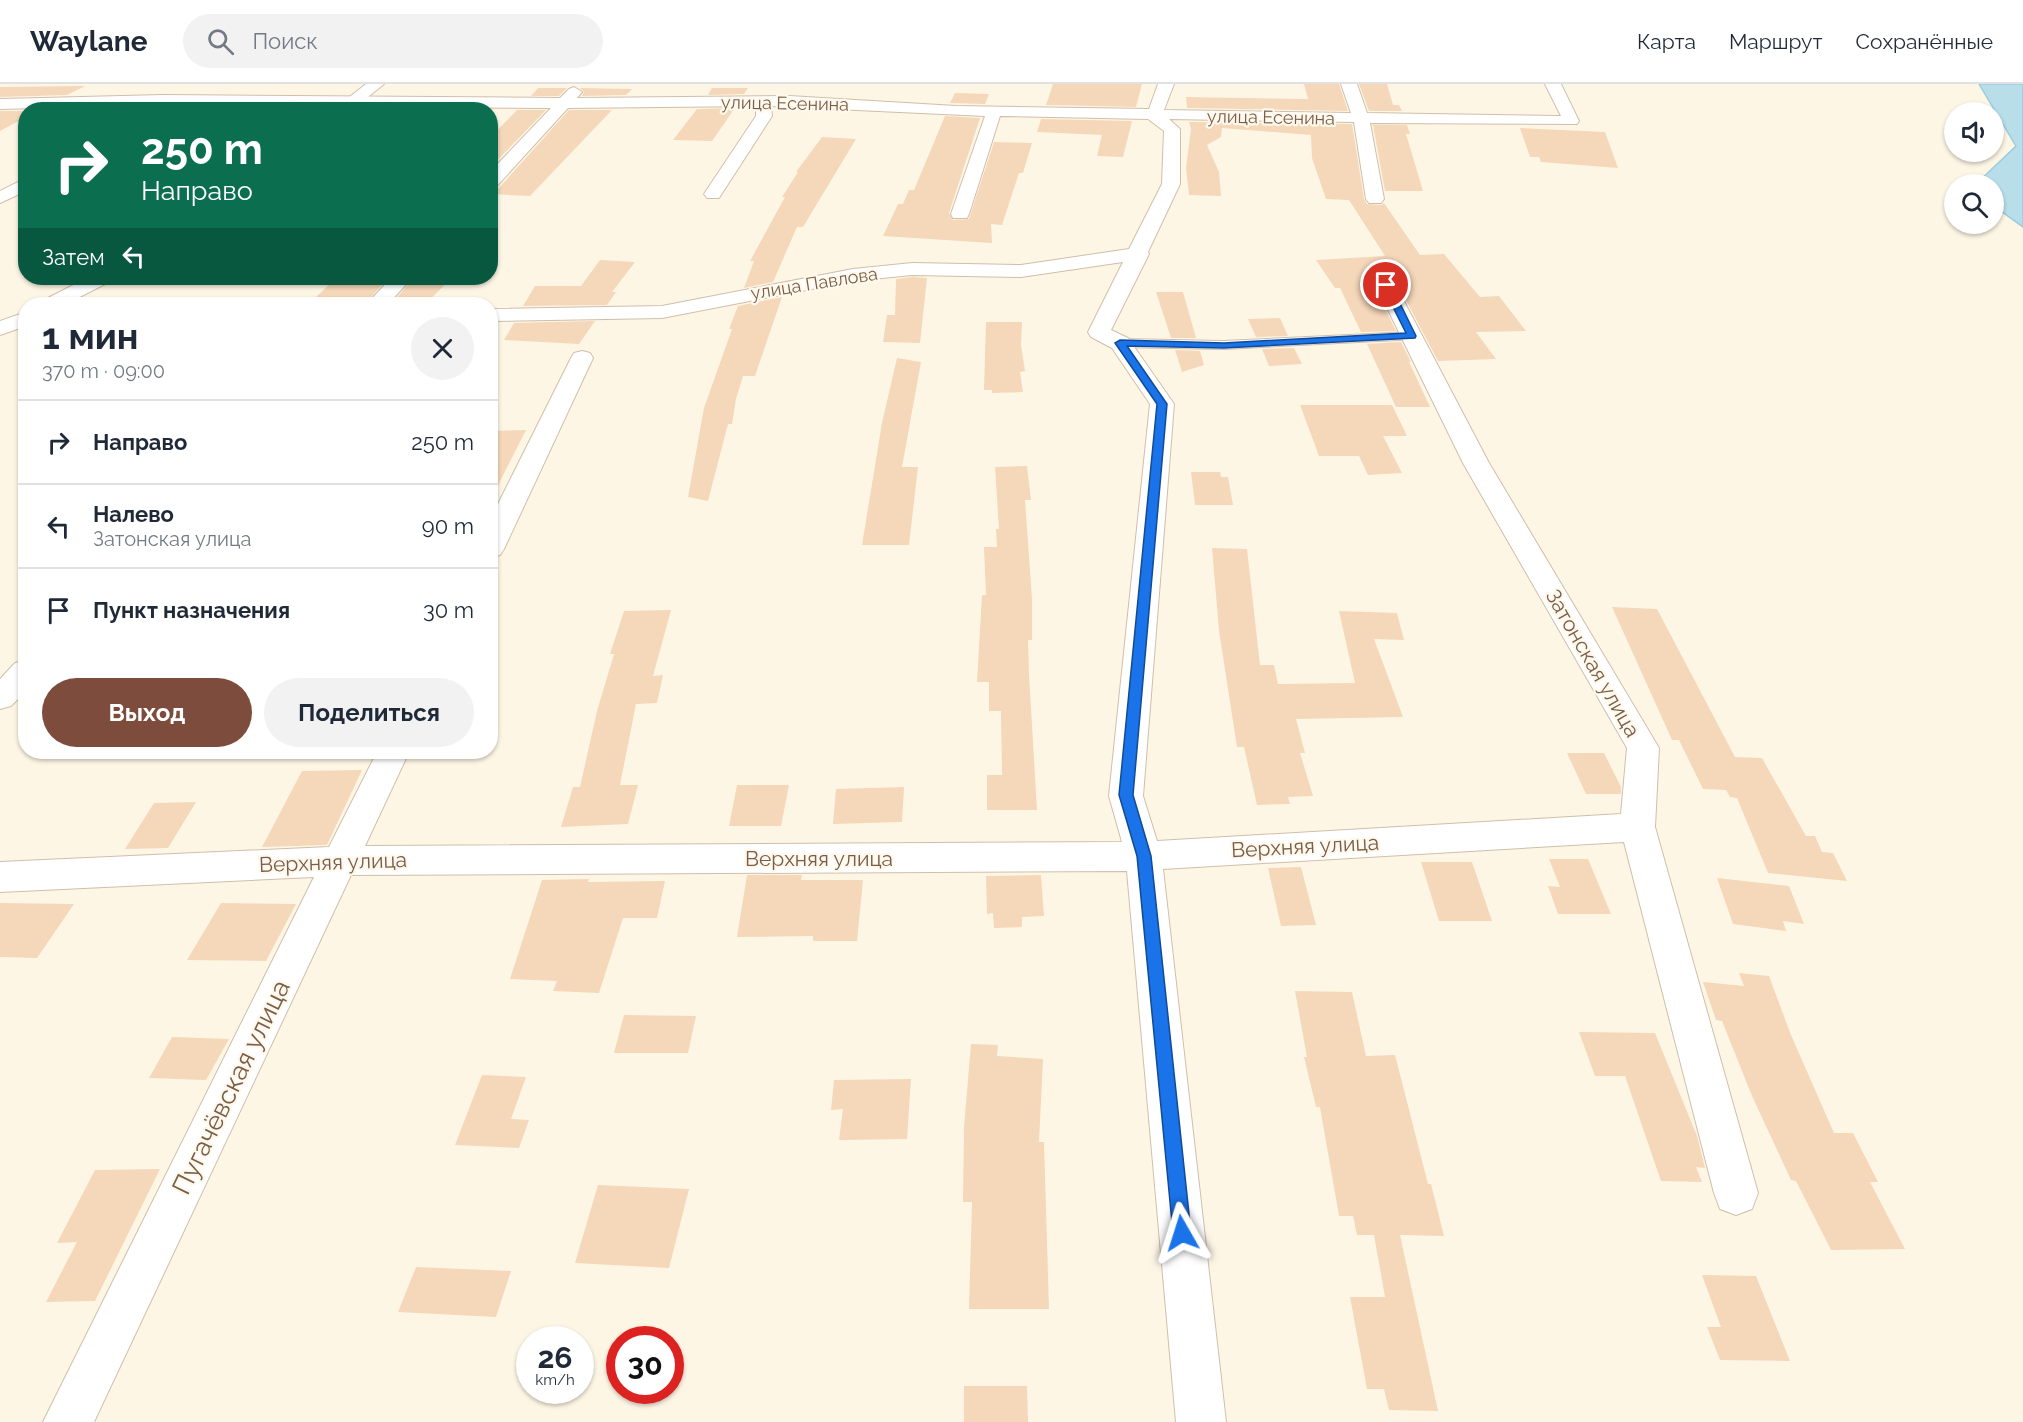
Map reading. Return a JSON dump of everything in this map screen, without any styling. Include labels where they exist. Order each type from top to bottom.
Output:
[{"type":"street","points":[[351,102],[376,84]]},
{"type":"street","points":[[498,174],[581,84]]},
{"type":"street","points":[[789,101],[801,84]]},
{"type":"street","points":[[1166,84],[1154,116],[1172,129],[1171,184],[1100,333],[1120,343],[1162,404],[1126,795],[1144,856],[1201,1422]]},
{"type":"street","points":[[1349,84],[1360,119],[1375,199]]},
{"type":"street","name":"улица Есенина","points":[[498,104],[789,101],[956,111],[1571,121],[1554,84]]},
{"type":"street","points":[[956,111],[964,93]]},
{"type":"street","name":"улица Есенина","points":[[99,102],[163,100],[237,102]]},
{"type":"street","points":[[713,194],[764,116],[763,101]]},
{"type":"street","name":"улица Есенина","points":[[2,105],[18,105]]},
{"type":"street","points":[[960,214],[994,111]]},
{"type":"street","points":[[0,198],[18,188]]},
{"type":"street","name":"улица Павлова","points":[[498,315],[662,312],[853,275],[912,269],[1021,271],[1139,254]]},
{"type":"street","name":"Затонская улица","points":[[1378,269],[1476,463],[1643,748],[1638,827],[1736,1193]]},
{"type":"street","points":[[65,297],[88,285]]},
{"type":"street","points":[[384,297],[395,285]]},
{"type":"street","points":[[2,328],[18,321]]},
{"type":"street","points":[[2,328],[18,327]]},
{"type":"street","points":[[498,532],[582,358]]},
{"type":"street","points":[[0,698],[18,679]]},
{"type":"street","name":"Пугачёвская улица","points":[[68,1422],[390,759]]},
{"type":"street","name":"Верхняя улица","points":[[0,877],[341,861],[1144,856],[1638,827]]},
{"type":"lane","points":[[1120,343],[1224,345],[1412,336]]},
{"type":"water","points":[[1979,84],[2023,84],[2023,227],[2004,213],[2004,174],[1987,174],[1999,162],[2004,162],[2004,157],[2016,146],[2004,126],[2004,102],[1990,102]]},
{"type":"building","points":[[1053,84],[1142,84],[1136,107],[1046,105]]},
{"type":"building","points":[[1304,84],[1339,84],[1348,111],[1187,108],[1186,97],[1308,99]]},
{"type":"building","points":[[1359,84],[1387,84],[1393,105],[1399,105],[1402,111],[1369,111]]},
{"type":"building","points":[[85,86],[67,95],[0,97],[0,87]]},
{"type":"building","points":[[538,88],[567,88],[559,96],[531,96]]},
{"type":"building","points":[[580,88],[632,89],[626,95],[582,96],[584,92]]},
{"type":"building","points":[[712,88],[748,88],[744,94],[708,95]]},
{"type":"building","points":[[955,93],[989,94],[985,104],[950,103]]},
{"type":"building","points":[[735,108],[712,141],[673,140],[697,109]]},
{"type":"building","points":[[517,110],[546,110],[498,160],[498,130]]},
{"type":"building","points":[[569,110],[612,110],[530,196],[498,194],[498,189]]},
{"type":"building","points":[[0,111],[18,111],[18,121],[0,131]]},
{"type":"building","points":[[945,116],[980,118],[949,213],[953,220],[969,219],[994,142],[1032,143],[1023,173],[1019,173],[1002,225],[991,224],[992,243],[883,236],[898,204],[903,204],[909,190],[914,190]]},
{"type":"building","points":[[1041,119],[1132,121],[1123,157],[1097,156],[1102,135],[1037,132]]},
{"type":"building","points":[[1189,122],[1352,124],[1364,199],[1367,204],[1381,205],[1384,203],[1420,255],[1444,254],[1480,297],[1499,296],[1526,331],[1476,332],[1496,359],[1438,361],[1387,264],[1371,263],[1366,270],[1396,331],[1361,332],[1340,288],[1335,288],[1316,260],[1385,256],[1349,200],[1326,199],[1312,158],[1311,135],[1222,128],[1221,137],[1207,145],[1219,172],[1221,196],[1189,195],[1186,168],[1191,129]]},
{"type":"building","points":[[1373,125],[1407,125],[1410,134],[1406,134],[1423,191],[1385,191]]},
{"type":"building","points":[[1520,128],[1605,132],[1618,168],[1541,162],[1539,157],[1530,157]]},
{"type":"building","points":[[822,137],[856,139],[803,227],[797,227],[773,282],[744,288],[754,261],[750,261],[785,197],[782,197],[798,172],[796,172]]},
{"type":"building","points":[[600,260],[635,262],[612,292],[616,292],[607,305],[523,306],[535,286],[581,286]]},
{"type":"building","points":[[927,278],[920,343],[883,342],[887,315],[895,315],[896,279]]},
{"type":"building","points":[[329,285],[382,285],[371,297],[316,297]]},
{"type":"building","points":[[408,285],[445,285],[432,297],[397,297]]},
{"type":"building","points":[[1156,292],[1183,292],[1196,338],[1171,338]]},
{"type":"building","points":[[782,297],[755,376],[743,376],[732,424],[728,424],[708,501],[688,497],[704,408],[738,306]]},
{"type":"building","points":[[1280,318],[1288,336],[1256,337],[1248,319]]},
{"type":"building","points":[[595,321],[579,344],[504,340],[514,323]]},
{"type":"building","points":[[986,322],[1022,322],[1021,345],[1025,371],[1020,372],[1023,392],[992,393],[992,390],[984,390]]},
{"type":"building","points":[[1401,342],[1430,407],[1396,407],[1367,344]]},
{"type":"building","points":[[1294,348],[1302,364],[1269,366],[1262,349]]},
{"type":"building","points":[[1175,350],[1200,351],[1204,365],[1182,372]]},
{"type":"building","points":[[897,358],[921,362],[902,467],[918,467],[909,545],[862,545],[882,423]]},
{"type":"building","points":[[1300,405],[1392,405],[1407,436],[1383,436],[1402,473],[1368,475],[1359,456],[1319,456]]},
{"type":"building","points":[[526,430],[498,485],[498,431]]},
{"type":"building","points":[[1027,466],[1031,500],[1025,500],[1032,599],[1032,640],[1028,640],[1037,810],[987,810],[987,775],[1002,775],[1001,711],[989,711],[989,682],[977,682],[982,595],[986,595],[984,547],[997,547],[996,529],[999,529],[995,467]]},
{"type":"building","points":[[1191,472],[1220,472],[1221,477],[1228,477],[1233,505],[1195,505]]},
{"type":"building","points":[[1212,548],[1247,549],[1260,665],[1274,665],[1278,684],[1355,683],[1339,611],[1397,613],[1404,640],[1374,639],[1403,717],[1296,719],[1305,753],[1300,753],[1313,796],[1288,797],[1290,804],[1257,805],[1244,747],[1237,747],[1219,631]]},
{"type":"building","points":[[1612,607],[1657,609],[1735,757],[1762,758],[1806,836],[1815,836],[1822,852],[1833,853],[1847,881],[1768,873],[1737,798],[1730,797],[1726,790],[1703,789],[1679,740],[1672,740]]},
{"type":"building","points":[[671,610],[653,676],[663,675],[657,703],[636,704],[620,785],[638,785],[628,824],[561,827],[573,787],[580,787],[597,711],[614,654],[610,654],[624,611]]},
{"type":"building","points":[[1567,753],[1604,753],[1621,787],[1621,794],[1586,794]]},
{"type":"building","points":[[362,770],[327,845],[262,847],[302,771]]},
{"type":"building","points":[[737,785],[789,785],[781,826],[729,826]]},
{"type":"building","points":[[904,787],[902,822],[833,824],[836,789]]},
{"type":"building","points":[[196,802],[168,848],[125,849],[154,803]]},
{"type":"building","points":[[1549,859],[1588,859],[1611,914],[1558,914],[1548,886],[1560,887]]},
{"type":"building","points":[[1421,862],[1472,862],[1492,921],[1439,921]]},
{"type":"building","points":[[1301,867],[1316,925],[1281,926],[1268,868]]},
{"type":"building","points":[[747,875],[802,875],[801,880],[863,880],[857,941],[813,941],[813,936],[737,937]]},
{"type":"building","points":[[1041,875],[1044,916],[1022,917],[1022,927],[994,928],[993,913],[987,914],[986,876]]},
{"type":"building","points":[[1717,878],[1789,886],[1804,924],[1783,921],[1786,931],[1733,924]]},
{"type":"building","points":[[589,879],[588,882],[665,881],[657,918],[623,918],[599,993],[553,991],[557,981],[510,979],[542,880]]},
{"type":"building","points":[[0,903],[74,904],[37,958],[0,957]]},
{"type":"building","points":[[221,903],[296,904],[266,961],[187,960]]},
{"type":"building","points":[[1739,973],[1769,976],[1791,1035],[1834,1133],[1853,1133],[1878,1182],[1870,1182],[1905,1249],[1831,1250],[1796,1181],[1791,1180],[1752,1096],[1722,1021],[1716,1020],[1703,982],[1744,986]]},
{"type":"building","points":[[1295,991],[1352,992],[1366,1056],[1395,1055],[1428,1184],[1431,1184],[1444,1236],[1400,1235],[1438,1411],[1389,1410],[1384,1389],[1367,1389],[1350,1297],[1385,1297],[1374,1235],[1357,1235],[1353,1216],[1339,1216],[1320,1107],[1316,1107],[1304,1057],[1307,1057]]},
{"type":"building","points":[[624,1015],[696,1016],[688,1053],[614,1053]]},
{"type":"building","points":[[1579,1032],[1655,1033],[1697,1136],[1705,1168],[1696,1167],[1702,1182],[1661,1181],[1625,1076],[1595,1076]]},
{"type":"building","points":[[172,1037],[229,1039],[206,1080],[149,1078]]},
{"type":"building","points":[[971,1044],[998,1045],[997,1056],[1043,1059],[1039,1142],[1044,1142],[1049,1309],[969,1309],[972,1202],[963,1202],[964,1127]]},
{"type":"building","points":[[482,1075],[526,1077],[511,1119],[529,1120],[519,1148],[455,1145]]},
{"type":"building","points":[[911,1079],[907,1139],[839,1140],[843,1109],[831,1110],[834,1080]]},
{"type":"building","points":[[160,1169],[95,1301],[46,1302],[77,1242],[57,1243],[95,1170]]},
{"type":"building","points":[[598,1185],[689,1189],[669,1268],[575,1263]]},
{"type":"building","points":[[416,1267],[511,1271],[496,1317],[398,1312]]},
{"type":"building","points":[[1702,1275],[1756,1276],[1790,1361],[1720,1360],[1707,1327],[1721,1327]]},
{"type":"building","points":[[964,1386],[1027,1386],[1028,1422],[964,1422]]},
{"type":"route","points":[[1182,1233],[1144,856],[1126,795],[1162,404],[1120,343],[1224,345],[1412,336],[1386,285]]}]
